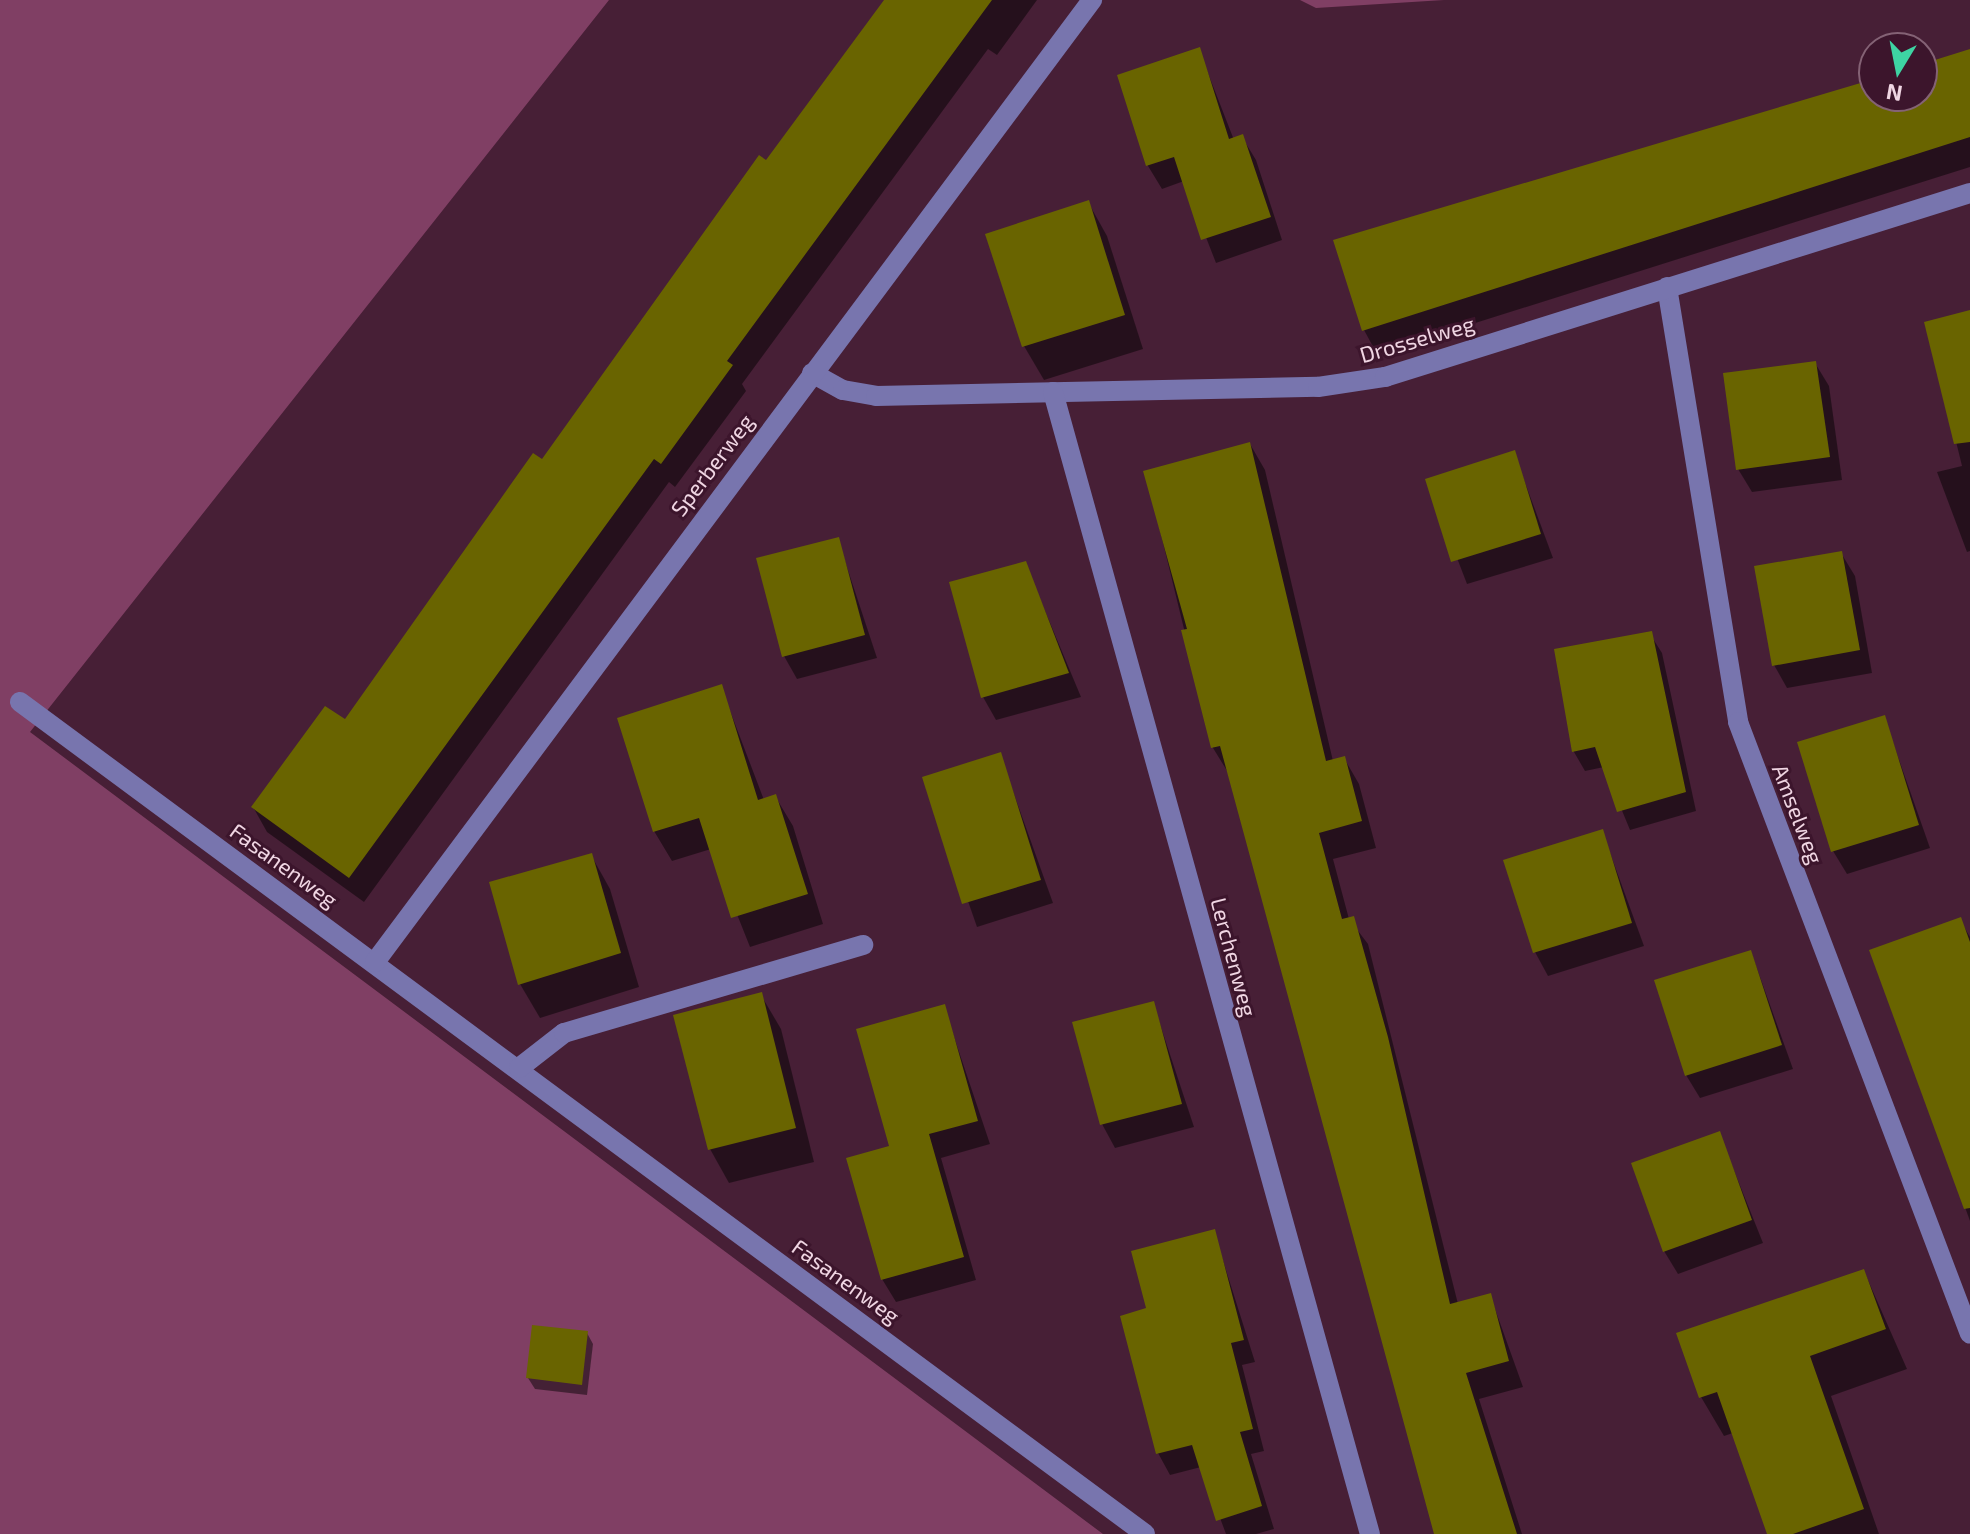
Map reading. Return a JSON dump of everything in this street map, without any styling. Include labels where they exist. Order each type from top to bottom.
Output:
[{"type":"street","name":"Sperberweg","points":[[375,962],[1092,0]]},
{"type":"street","name":"Drosselweg","points":[[812,373],[843,390],[876,396],[1318,387],[1385,377],[1970,193]]},
{"type":"street","name":"Amselweg","points":[[1667,287],[1738,722],[1970,1334]]},
{"type":"street","name":"Lerchenweg","points":[[1053,392],[1370,1534]]},
{"type":"street","name":"Fasanenweg","points":[[20,702],[519,1068],[1145,1534]]},
{"type":"street","points":[[519,1068],[564,1033],[863,945]]},
{"type":"shaded area","points":[[0,0],[609,0],[30,732],[1103,1534],[0,1534]]},
{"type":"shaded area","points":[[1300,0],[1444,0],[1316,8]]},
{"type":"building","points":[[884,0],[992,0],[727,361],[733,365],[661,464],[654,459],[349,878],[251,807],[325,706],[345,719],[533,453],[542,459],[759,155],[766,160]]},
{"type":"building","points":[[1200,47],[1229,139],[1243,134],[1271,217],[1201,240],[1174,157],[1146,166],[1117,75]]},
{"type":"building","points":[[1970,49],[1970,137],[1362,331],[1333,240],[1858,84],[1858,112],[1938,112],[1938,59]]},
{"type":"building","points":[[1089,200],[1125,315],[1022,347],[985,234]]},
{"type":"building","points":[[1970,310],[1970,442],[1954,444],[1924,322]]},
{"type":"building","points":[[1816,361],[1830,457],[1736,470],[1723,373]]},
{"type":"building","points":[[1250,442],[1326,761],[1345,756],[1362,821],[1319,833],[1342,919],[1354,916],[1388,1037],[1450,1304],[1491,1293],[1509,1361],[1466,1373],[1517,1534],[1434,1534],[1220,746],[1211,748],[1181,630],[1187,629],[1143,471]]},
{"type":"building","points":[[1515,450],[1541,534],[1451,562],[1425,479]]},
{"type":"building","points":[[839,537],[865,635],[782,657],[756,558]]},
{"type":"building","points":[[1842,551],[1860,650],[1772,666],[1754,566]]},
{"type":"building","points":[[1026,561],[1069,673],[981,698],[949,582]]},
{"type":"building","points":[[1652,631],[1686,792],[1617,812],[1595,747],[1572,752],[1554,649]]},
{"type":"building","points":[[722,684],[758,800],[776,794],[808,894],[731,918],[699,818],[653,832],[617,718]]},
{"type":"building","points":[[1885,715],[1919,825],[1831,852],[1797,742]]},
{"type":"building","points":[[1001,752],[1041,880],[962,904],[922,777]]},
{"type":"building","points":[[1603,829],[1632,923],[1533,953],[1503,860]]},
{"type":"building","points":[[592,853],[621,953],[518,985],[489,882]]},
{"type":"building","points":[[1961,917],[1970,942],[1970,1208],[1964,1209],[1869,950]]},
{"type":"building","points":[[1751,950],[1782,1045],[1685,1076],[1654,980]]},
{"type":"building","points":[[762,992],[796,1128],[708,1150],[673,1015]]},
{"type":"building","points":[[1154,1001],[1182,1104],[1100,1125],[1072,1022]]},
{"type":"building","points":[[945,1004],[978,1121],[929,1134],[964,1257],[881,1280],[846,1158],[889,1146],[856,1029]]},
{"type":"building","points":[[1720,1131],[1752,1220],[1663,1252],[1631,1163]]},
{"type":"building","points":[[1215,1229],[1244,1340],[1231,1343],[1253,1429],[1240,1432],[1262,1506],[1216,1521],[1192,1445],[1156,1454],[1120,1316],[1146,1308],[1131,1251]]},
{"type":"building","points":[[1864,1269],[1886,1329],[1810,1356],[1864,1509],[1793,1534],[1767,1534],[1717,1392],[1699,1398],[1676,1333]]},
{"type":"building","points":[[532,1325],[588,1331],[582,1385],[526,1378]]}]
